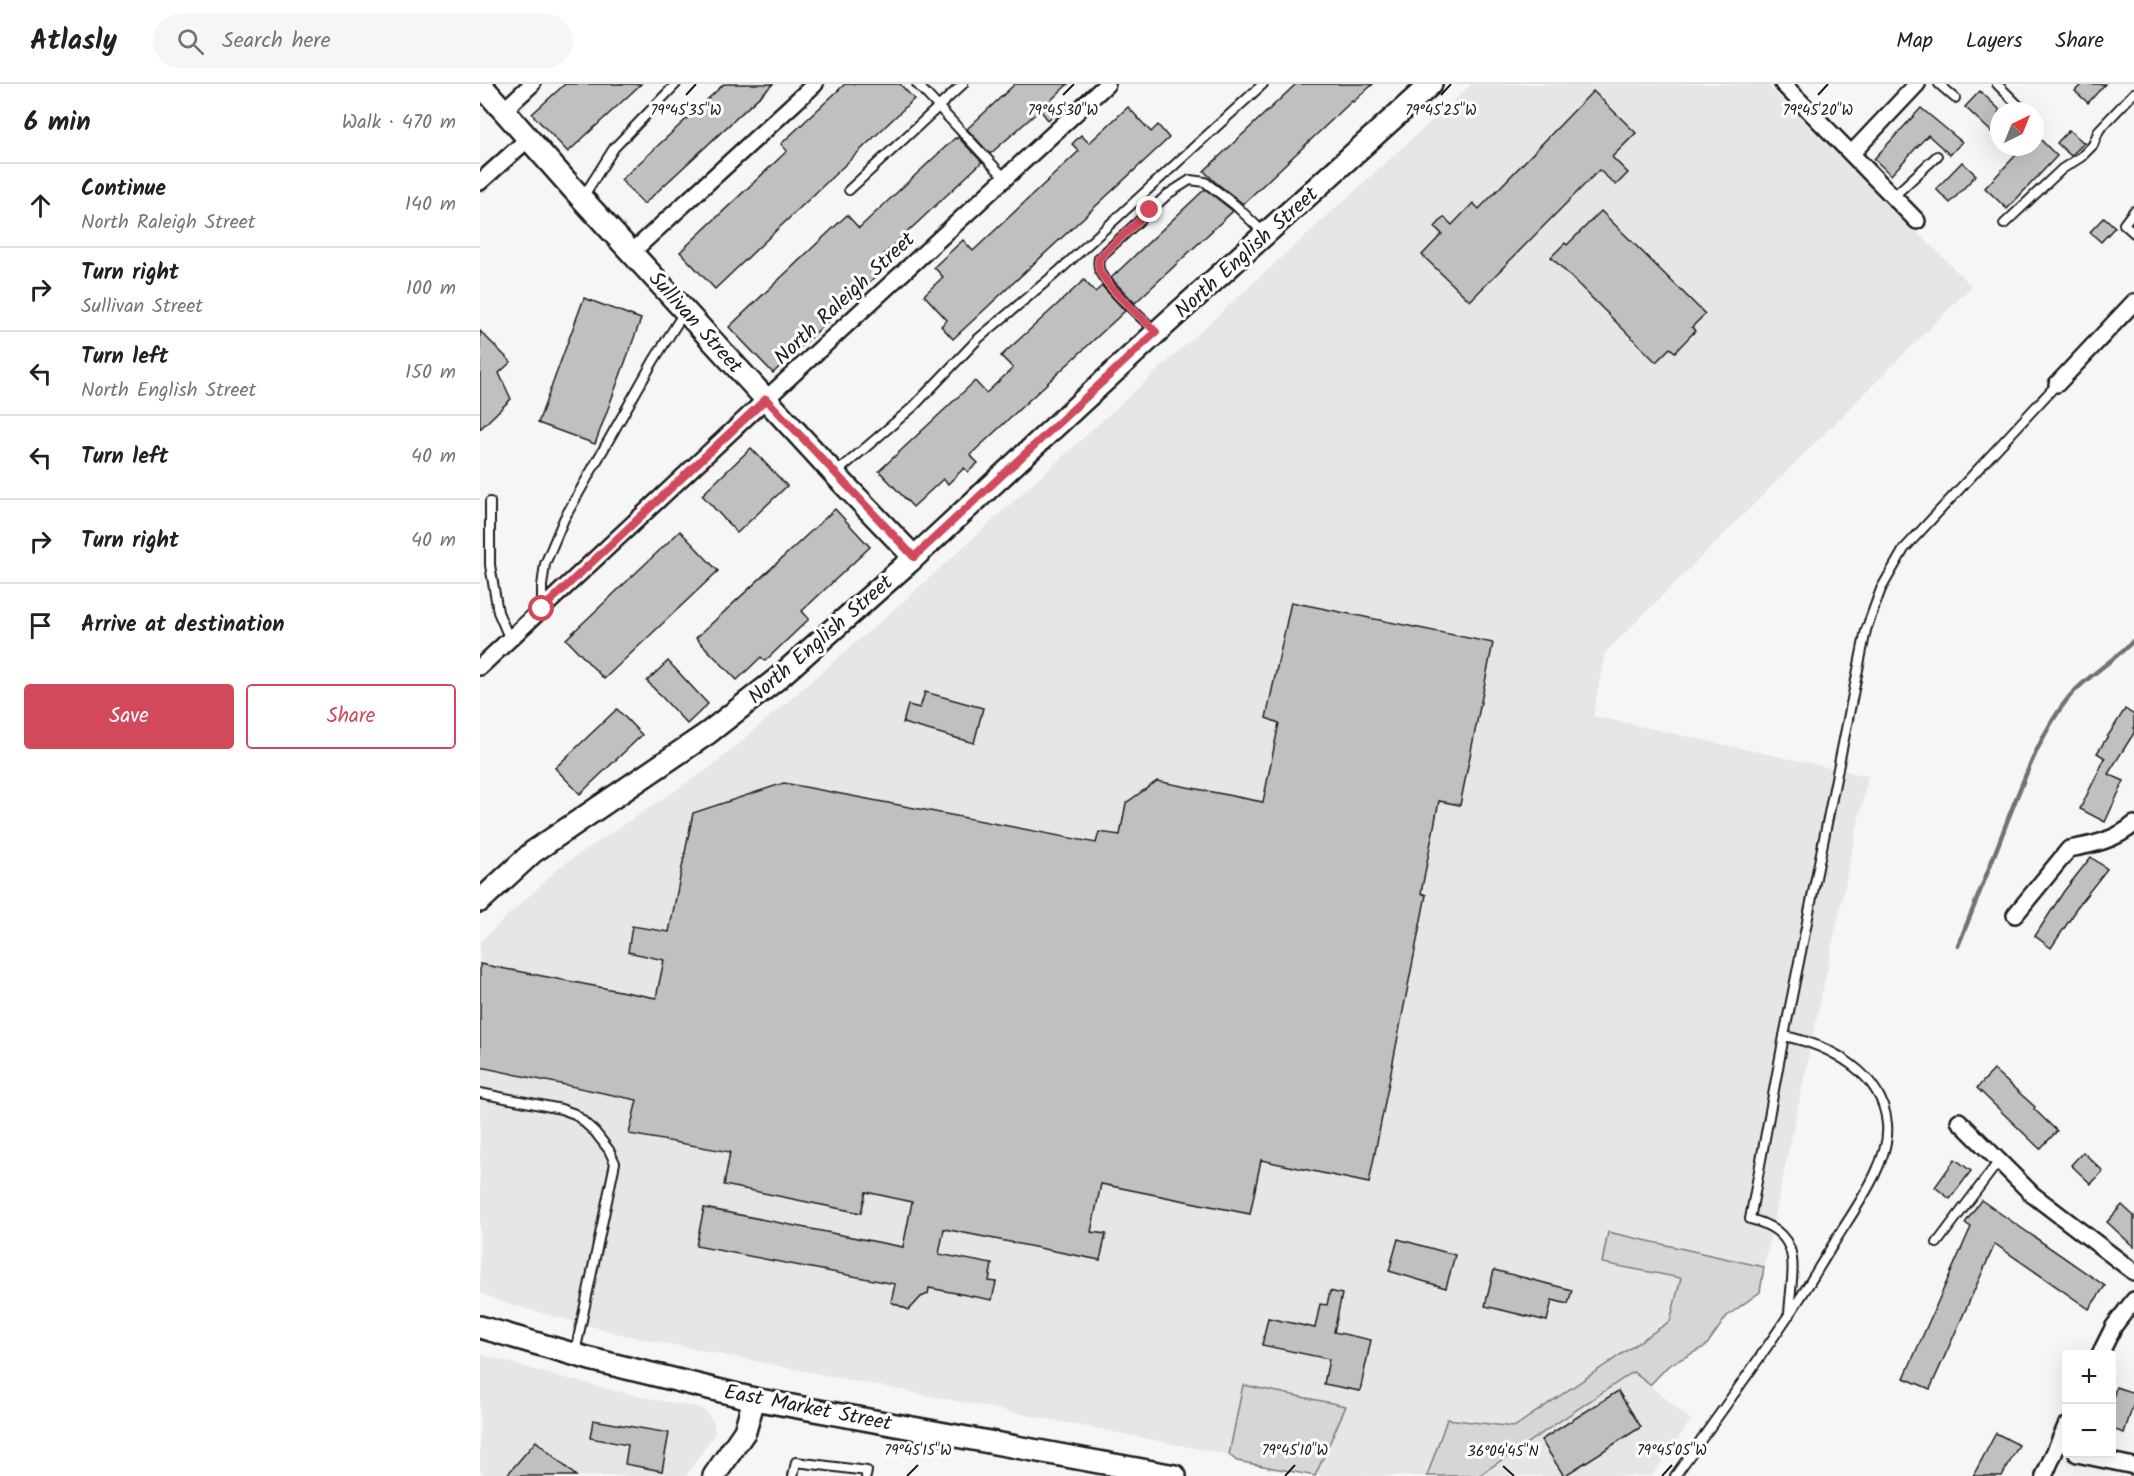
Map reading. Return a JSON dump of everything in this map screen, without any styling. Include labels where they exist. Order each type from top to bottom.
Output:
[{"type":"street","name":"Sullivan Street","points":[[480,84],[766,399],[914,557]]},
{"type":"street","points":[[504,110],[532,84]]},
{"type":"street","points":[[632,252],[815,84]]},
{"type":"street","name":"North Raleigh Street","points":[[480,668],[766,399],[1107,84]]},
{"type":"street","name":"North English Street","points":[[480,901],[533,852],[708,733],[777,679],[914,557],[1156,332],[1431,84]]},
{"type":"street","points":[[1783,84],[1917,221]]},
{"type":"street","points":[[1852,153],[1917,84]]},
{"type":"street","points":[[480,182],[529,138]]},
{"type":"street","points":[[2057,384],[2134,302]]},
{"type":"street","points":[[2015,915],[2069,849],[2095,844],[2125,832],[2134,824]]},
{"type":"street","points":[[1959,1121],[2033,1195],[2134,1272]]},
{"type":"street","points":[[2102,1350],[2114,1326],[2134,1300]]},
{"type":"street","name":"East Market Street","points":[[480,1327],[575,1354],[754,1399],[1175,1476]]},
{"type":"street","points":[[714,1476],[744,1431],[754,1399]]},
{"type":"street","points":[[2044,1476],[2061,1450]]},
{"type":"street","points":[[2096,1458],[2134,1466]]},
{"type":"lane","points":[[582,198],[614,148],[676,84]]},
{"type":"lane","points":[[917,84],[1005,178]]},
{"type":"lane","points":[[849,190],[963,84]]},
{"type":"lane","points":[[835,474],[913,407],[979,338],[1060,270],[1263,84]]},
{"type":"lane","points":[[1939,84],[1954,98]]},
{"type":"lane","points":[[1997,84],[2015,102]]},
{"type":"lane","points":[[2004,224],[2062,170],[2093,145],[2099,130],[2134,93]]},
{"type":"lane","points":[[1894,196],[1937,156]]},
{"type":"lane","points":[[1156,332],[1114,288],[1098,265],[1099,258],[1150,210],[1179,185],[1190,180],[1198,180],[1205,182],[1221,194],[1266,234]]},
{"type":"lane","points":[[2134,211],[2124,224],[2134,233]]},
{"type":"lane","points":[[542,609],[545,564],[564,519],[654,360],[686,310]]},
{"type":"lane","points":[[1789,1315],[1794,1269],[1792,1251],[1779,1232],[1764,1222],[1750,1219],[1863,641],[1881,589],[1904,549],[2057,384]]},
{"type":"lane","points":[[490,502],[490,566],[498,612],[510,640]]},
{"type":"lane","points":[[1675,1476],[1789,1315],[1869,1185],[1886,1146],[1887,1126],[1884,1103],[1870,1082],[1849,1062],[1806,1040],[1784,1036]]},
{"type":"lane","points":[[480,1092],[561,1108],[575,1114],[595,1132],[609,1150],[615,1163],[575,1354]]},
{"type":"lane","points":[[1937,1243],[1999,1161]]},
{"type":"lane","points":[[793,1476],[796,1462],[867,1471],[866,1476]]},
{"type":"shaded area","points":[[1472,84],[1766,84],[1972,286],[1605,653],[1593,716],[1868,776],[1764,1267],[1608,1232],[1603,1263],[1681,1277],[1670,1321],[1514,1427],[1447,1419],[1427,1476],[1315,1476],[1346,1406],[1243,1385],[1229,1455],[628,1336],[508,1304],[480,1293],[480,942],[560,867],[715,764],[905,600]]},
{"type":"shaded area","points":[[1608,1232],[1764,1267],[1760,1292],[1727,1316],[1706,1346],[1668,1366],[1650,1385],[1633,1372],[1478,1476],[1427,1476],[1447,1419],[1514,1427],[1670,1321],[1681,1278],[1602,1263]]},
{"type":"shaded area","points":[[480,1354],[641,1397],[700,1408],[713,1422],[715,1433],[686,1476],[486,1476],[480,1470]]},
{"type":"shaded area","points":[[1633,1371],[1691,1420],[1652,1476],[1478,1476]]},
{"type":"shaded area","points":[[1243,1385],[1346,1406],[1315,1476],[1237,1461],[1229,1455]]},
{"type":"building","points":[[565,84],[641,84],[568,152],[532,114]]},
{"type":"building","points":[[724,84],[773,84],[644,204],[621,180]]},
{"type":"building","points":[[845,84],[900,84],[914,99],[715,289],[680,252],[787,151],[781,144]]},
{"type":"building","points":[[1015,84],[1068,84],[1050,101],[1059,110],[1048,120],[1040,110],[990,154],[967,129]]},
{"type":"building","points":[[1296,84],[1373,84],[1242,203],[1204,171]]},
{"type":"building","points":[[2082,84],[2105,84],[2088,103],[2075,91]]},
{"type":"building","points":[[1593,91],[1636,133],[1612,157],[1628,173],[1616,185],[1599,170],[1470,301],[1422,255],[1442,234],[1435,227],[1444,217],[1452,225],[1473,203],[1479,209]]},
{"type":"building","points":[[1980,91],[1992,102],[1990,131],[1965,107]]},
{"type":"building","points":[[1128,107],[1151,132],[1158,125],[1169,138],[953,339],[941,326],[947,320],[924,295],[943,277],[934,267],[963,240],[973,251],[1079,151],[1072,144],[1081,135],[1089,143]]},
{"type":"building","points":[[1921,108],[1962,142],[1950,155],[1928,135],[1891,175],[1874,159]]},
{"type":"building","points":[[2069,130],[2084,143],[2071,156],[2057,143]]},
{"type":"building","points":[[958,137],[982,162],[884,254],[891,262],[773,373],[729,327],[847,215],[859,228]]},
{"type":"building","points":[[2044,143],[2057,156],[2007,209],[1985,188],[2015,156],[2044,156]]},
{"type":"building","points":[[1962,162],[1976,175],[1950,203],[1936,189]]},
{"type":"building","points":[[1205,189],[1233,211],[1135,303],[1111,278]]},
{"type":"building","points":[[1601,211],[1705,314],[1692,327],[1695,331],[1675,352],[1670,348],[1656,362],[1551,257],[1565,243],[1567,245]]},
{"type":"building","points":[[2104,217],[2115,227],[2101,242],[2090,232]]},
{"type":"building","points":[[1084,280],[1095,292],[1102,286],[1125,311],[970,455],[978,463],[968,472],[964,468],[948,484],[943,479],[913,507],[879,471],[975,381],[986,393],[1013,368],[1001,356]]},
{"type":"building","points":[[584,298],[641,319],[595,444],[538,423]]},
{"type":"building","points":[[480,331],[511,362],[499,373],[511,399],[480,429]]},
{"type":"building","points":[[751,448],[787,486],[737,533],[702,495]]},
{"type":"building","points":[[835,509],[870,547],[802,611],[809,619],[765,661],[761,657],[737,680],[696,638]]},
{"type":"building","points":[[680,531],[718,571],[604,679],[566,639]]},
{"type":"building","points":[[1291,602],[1493,643],[1460,805],[1439,801],[1421,893],[1426,895],[1369,1183],[1261,1160],[1250,1214],[1101,1184],[1091,1232],[1106,1234],[1100,1260],[944,1229],[939,1254],[992,1264],[989,1281],[996,1282],[992,1300],[929,1288],[928,1294],[921,1297],[909,1310],[891,1302],[895,1284],[696,1246],[704,1208],[903,1247],[912,1202],[866,1192],[861,1213],[724,1185],[730,1152],[629,1134],[637,1100],[480,1067],[480,964],[656,998],[664,960],[628,952],[632,926],[669,932],[693,813],[784,783],[1096,843],[1099,832],[1120,835],[1126,803],[1157,781],[1263,802],[1279,723],[1266,718]]},
{"type":"building","points":[[668,661],[708,704],[687,724],[647,681]]},
{"type":"building","points":[[925,692],[983,708],[974,743],[903,723],[908,705],[920,708]]},
{"type":"building","points":[[617,709],[642,735],[580,794],[555,768]]},
{"type":"building","points":[[2125,709],[2134,715],[2134,733],[2108,774],[2124,781],[2105,822],[2080,809],[2105,758],[2097,753]]},
{"type":"building","points":[[2091,857],[2107,869],[2074,911],[2051,948],[2035,936],[2064,891]]},
{"type":"building","points":[[1994,1070],[2035,1107],[2034,1109],[2057,1131],[2040,1149],[1977,1088]]},
{"type":"building","points":[[2083,1152],[2103,1171],[2091,1184],[2071,1165]]},
{"type":"building","points":[[1955,1159],[1971,1171],[1950,1199],[1935,1187]]},
{"type":"building","points":[[1981,1200],[2105,1286],[2089,1309],[1995,1244],[1930,1389],[1904,1378],[1971,1227],[1965,1223]]},
{"type":"building","points":[[2122,1205],[2134,1216],[2134,1247],[2107,1222]]},
{"type":"building","points":[[1398,1239],[1455,1255],[1446,1288],[1389,1271]]},
{"type":"building","points":[[1494,1270],[1572,1290],[1568,1304],[1552,1300],[1547,1321],[1485,1306]]},
{"type":"building","points":[[1330,1291],[1342,1294],[1334,1332],[1371,1340],[1360,1391],[1324,1384],[1329,1359],[1262,1345],[1268,1318],[1315,1328],[1320,1304],[1327,1305]]},
{"type":"building","points":[[2116,1387],[2134,1393],[2134,1403],[2124,1433],[2116,1430]]},
{"type":"building","points":[[1618,1391],[1641,1427],[1564,1476],[1541,1440]]},
{"type":"building","points":[[593,1420],[669,1433],[662,1471],[625,1464],[628,1445],[590,1438]]},
{"type":"building","points":[[1996,1433],[2019,1445],[2002,1476],[1973,1476]]},
{"type":"building","points":[[536,1441],[576,1476],[506,1476]]},
{"type":"waterway","points":[[1958,946],[2027,772],[2050,724],[2076,689],[2134,640]]},
{"type":"route","points":[[542,609],[766,399],[914,557],[1156,332],[1114,288],[1098,265],[1099,258],[1150,210]]}]
